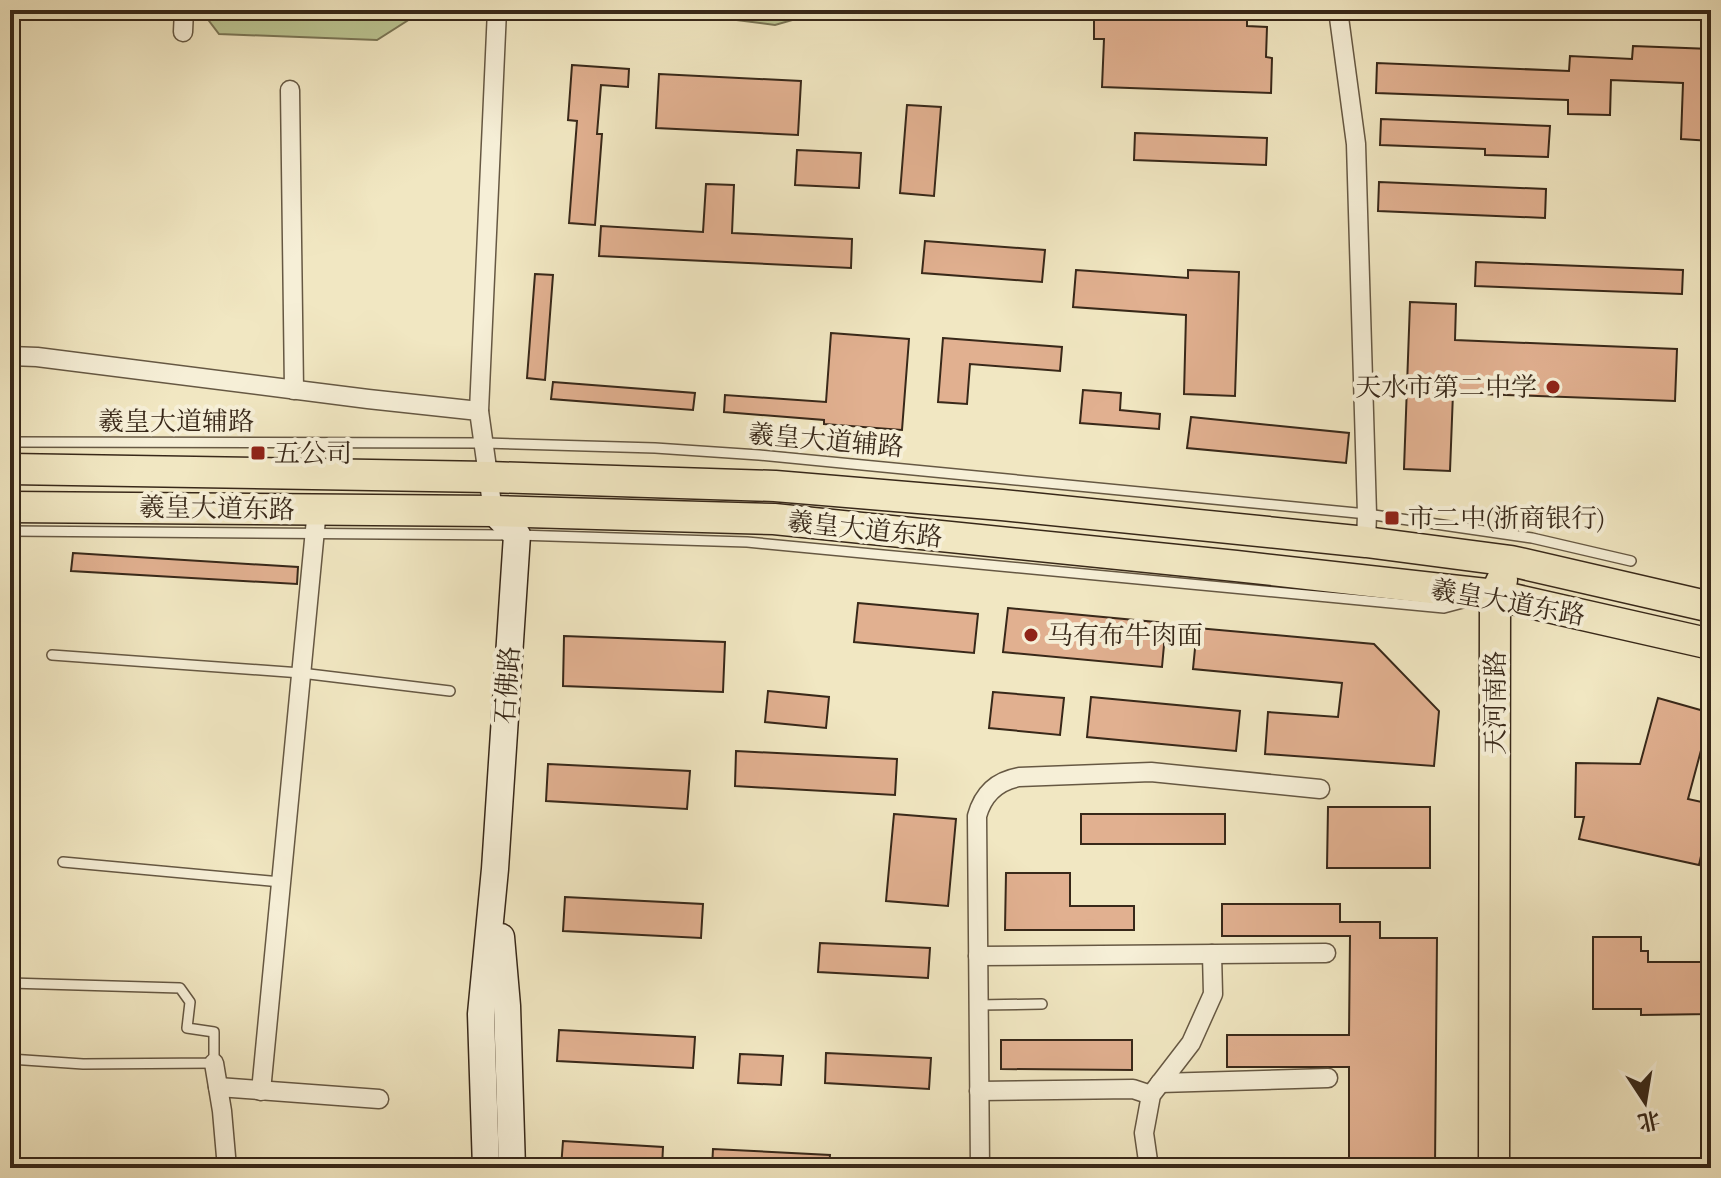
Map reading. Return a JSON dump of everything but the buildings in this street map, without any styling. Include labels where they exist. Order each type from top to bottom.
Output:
[{"type":"main road","name":"羲皇大道东路","points":[[10,469],[489,477],[775,486],[1002,505],[1366,528],[1711,607]]},
{"type":"main road","name":"羲皇大道东路","points":[[10,507],[316,522],[493,511],[774,519],[1505,597],[1711,644]]},
{"type":"main road","name":"天河南路","points":[[1494,1168],[1505,597],[1511,561]]},
{"type":"main road","name":"天河南路","points":[[1505,597],[1514,1168]]},
{"type":"street","points":[[183,32],[184,10]]},
{"type":"street","points":[[497,10],[479,411],[493,511],[517,535]]},
{"type":"street","points":[[1338,10],[1356,144],[1366,528]]},
{"type":"street","points":[[290,90],[294,390]]},
{"type":"street","points":[[10,356],[479,411]]},
{"type":"street","points":[[261,1091],[316,522]]},
{"type":"street","name":"石佛路","points":[[486,1168],[481,1014],[495,869],[517,535]]},
{"type":"street","points":[[980,1168],[977,816],[988,792],[1002,782],[1019,777],[1151,772],[1320,789]]},
{"type":"street","name":"石佛路","points":[[495,869],[507,1006],[512,1168]]},
{"type":"street","points":[[978,956],[1326,953]]},
{"type":"street","points":[[1149,1168],[1144,1133],[1156,1089],[1191,1043],[1213,994],[1212,954]]},
{"type":"street","points":[[214,1063],[227,1168]]},
{"type":"street","points":[[979,1091],[1156,1089],[1328,1078]]},
{"type":"street","points":[[218,1087],[379,1099]]},
{"type":"lane","name":"羲皇大道辅路","points":[[10,442],[485,443],[655,448],[759,455],[1366,528],[1532,538],[1631,561]]},
{"type":"lane","points":[[10,531],[316,522],[517,535],[747,542],[1444,608],[1505,597]]},
{"type":"lane","points":[[52,655],[301,673],[450,691]]},
{"type":"lane","points":[[63,862],[281,882]]},
{"type":"lane","points":[[10,983],[180,988],[190,1002],[187,1028],[214,1032],[214,1063],[83,1064],[10,1059]]},
{"type":"lane","points":[[978,1005],[1042,1004]]},
{"type":"green space","points":[[203,10],[473,10],[473,13],[418,14],[377,40],[219,34]]},
{"type":"green space","points":[[639,10],[818,10],[817,13],[775,25]]},
{"type":"place","name":"天水市第二中学","points":[[1553,387]]},
{"type":"place","name":"五公司","points":[[258,453]]},
{"type":"place","name":"市二中(浙商银行)","points":[[1392,518]]},
{"type":"place","name":"马有布牛肉面","points":[[1031,635]]}]
